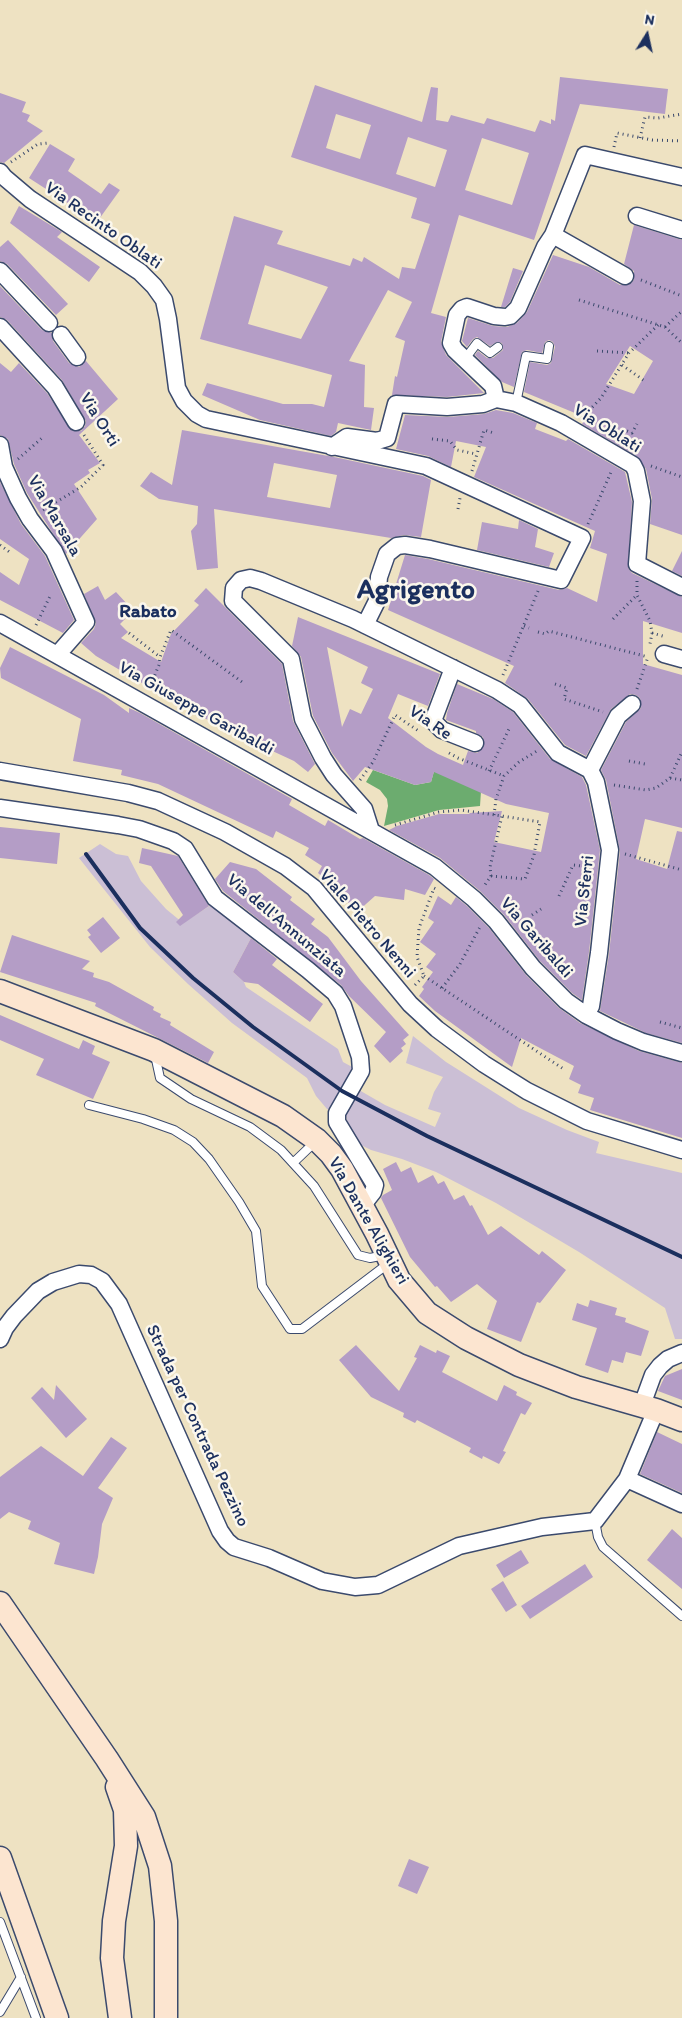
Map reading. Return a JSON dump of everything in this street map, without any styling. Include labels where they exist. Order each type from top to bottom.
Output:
[{"type":"main road","name":"Via Dante Alighieri","points":[[0,991],[154,1050],[283,1116],[317,1140],[342,1169],[399,1280],[427,1313],[466,1338],[519,1365],[576,1387],[649,1408],[682,1420]]},
{"type":"main road","points":[[0,1603],[107,1759],[144,1817],[160,1866],[166,1921],[166,2018]]},
{"type":"main road","points":[[107,1759],[125,1810],[126,1846],[114,1921],[112,1958],[120,2018]]},
{"type":"main road","points":[[0,1858],[57,2018]]},
{"type":"street","points":[[496,399],[493,386],[455,350],[452,343],[458,312],[467,307],[500,318],[510,316],[515,312],[549,241],[586,155],[682,177]]},
{"type":"street","name":"Via Recinto Oblati","points":[[1,177],[30,199],[140,272],[154,286],[164,300],[177,388],[184,401],[197,414],[206,419],[426,466],[582,538]]},
{"type":"street","points":[[637,216],[682,230]]},
{"type":"street","points":[[549,241],[625,276]]},
{"type":"street","points":[[0,271],[48,322]]},
{"type":"street","name":"Via Orti","points":[[0,327],[55,387],[76,422]]},
{"type":"street","points":[[61,335],[76,357]]},
{"type":"street","name":"Via Oblati","points":[[332,447],[347,436],[377,441],[387,438],[396,404],[447,407],[483,404],[496,399],[518,396],[635,473],[642,501],[637,564]]},
{"type":"street","name":"Via Marsala","points":[[0,445],[4,467],[30,519],[54,551],[86,622],[58,654]]},
{"type":"street","points":[[365,625],[377,601],[379,577],[387,554],[397,546],[405,545],[430,549],[561,580],[582,538]]},
{"type":"street","points":[[637,564],[682,587]]},
{"type":"street","points":[[378,835],[364,809],[326,764],[303,719],[291,659],[235,605],[232,597],[234,588],[240,580],[245,578],[254,579],[365,625],[502,692],[520,705],[558,753],[593,776],[618,716],[632,704]]},
{"type":"street","name":"Via Giuseppe Garibaldi","points":[[1,626],[58,654],[378,835]]},
{"type":"street","points":[[656,656],[682,659]]},
{"type":"street","points":[[453,668],[434,721],[442,730],[475,743]]},
{"type":"street","name":"Viale Pietro Nenni","points":[[0,771],[128,793],[158,801],[225,832],[285,866],[314,888],[403,995],[437,1030],[484,1064],[526,1091],[587,1121],[682,1150]]},
{"type":"street","name":"Via Sferri","points":[[586,1015],[591,1006],[599,953],[610,850],[593,776]]},
{"type":"street","name":"Via dell'Annunziata","points":[[0,808],[139,829],[173,841],[185,849],[215,898],[335,993],[343,1006],[360,1057],[361,1071],[337,1113],[337,1122],[375,1185],[373,1192],[362,1206]]},
{"type":"street","name":"Via Garibaldi","points":[[378,835],[435,867],[474,899],[496,921],[533,968],[552,988],[586,1015],[643,1042],[682,1052]]},
{"type":"street","name":"Strada per Contrada Pezzino","points":[[0,1339],[14,1316],[38,1291],[53,1282],[79,1274],[91,1275],[102,1281],[119,1304],[220,1531],[234,1547],[269,1558],[322,1581],[355,1587],[378,1585],[459,1546],[542,1527],[596,1521]]},
{"type":"street","points":[[596,1521],[627,1479],[649,1408],[653,1375],[668,1359],[682,1353]]},
{"type":"street","points":[[627,1479],[682,1504]]},
{"type":"lane","points":[[465,359],[477,343],[490,353],[498,347]]},
{"type":"lane","points":[[518,396],[526,356],[547,358],[549,346]]},
{"type":"lane","points":[[154,1050],[160,1078],[191,1098],[250,1127],[281,1150],[314,1186],[358,1255],[370,1258],[389,1258]]},
{"type":"lane","points":[[89,1105],[143,1119],[174,1130],[193,1142],[209,1159],[239,1202],[256,1231],[262,1286],[290,1329],[302,1328],[389,1258]]},
{"type":"lane","points":[[293,1163],[317,1140]]},
{"type":"lane","points":[[596,1521],[598,1537],[603,1547],[682,1616]]},
{"type":"lane","points":[[0,1922],[36,2018]]},
{"type":"lane","points":[[0,2012],[21,1977]]},
{"type":"path","points":[[640,138],[645,117],[658,118],[682,114]]},
{"type":"path","points":[[611,161],[617,133],[640,138],[682,141]]},
{"type":"path","points":[[18,158],[38,144],[48,143]]},
{"type":"path","points":[[625,276],[660,286],[682,296]]},
{"type":"path","points":[[579,300],[659,324],[665,327],[682,344]]},
{"type":"path","points":[[665,327],[682,311]]},
{"type":"path","points":[[572,430],[601,398],[629,353],[659,324]]},
{"type":"path","points":[[597,351],[629,353]]},
{"type":"path","points":[[622,365],[646,382]]},
{"type":"path","name":"Via Orti","points":[[30,519],[81,487],[104,465],[76,422]]},
{"type":"path","points":[[627,431],[632,433],[637,424]]},
{"type":"path","points":[[480,445],[484,430],[494,433]]},
{"type":"path","points":[[4,467],[12,464],[42,438]]},
{"type":"path","points":[[432,438],[450,441],[457,450],[476,454]]},
{"type":"path","points":[[582,538],[613,468],[635,473],[641,463],[682,477]]},
{"type":"path","points":[[458,509],[460,496]]},
{"type":"path","points":[[0,545],[11,553]]},
{"type":"path","points":[[632,704],[656,656],[650,621],[637,595],[637,564]]},
{"type":"path","points":[[508,664],[544,576]]},
{"type":"path","points":[[39,618],[51,594]]},
{"type":"path","points":[[613,620],[637,595]]},
{"type":"path","points":[[524,626],[529,628]]},
{"type":"path","points":[[143,702],[171,630],[242,682]]},
{"type":"path","points":[[538,632],[545,634],[549,631],[656,656]]},
{"type":"path","points":[[129,633],[160,658]]},
{"type":"path","points":[[555,684],[567,688],[564,699],[618,716]]},
{"type":"path","name":"Via Re","points":[[351,792],[373,762],[395,715],[424,735]]},
{"type":"path","points":[[490,771],[510,727]]},
{"type":"path","points":[[494,814],[496,798],[504,776],[519,762],[550,742]]},
{"type":"path","name":"Via Re","points":[[445,749],[458,758],[504,776]]},
{"type":"path","points":[[593,776],[646,790],[656,788],[670,778],[682,752]]},
{"type":"path","points":[[630,761],[644,764]]},
{"type":"path","points":[[670,778],[682,780]]},
{"type":"path","points":[[378,835],[391,826],[439,812],[461,810],[540,822],[534,855],[525,879],[491,876]]},
{"type":"path","points":[[474,899],[491,876],[490,867],[502,816]]},
{"type":"path","points":[[610,850],[682,870]]},
{"type":"path","points":[[559,896],[573,864],[594,868]]},
{"type":"path","points":[[434,888],[419,928],[417,957],[424,976],[565,1070]]},
{"type":"path","points":[[532,915],[541,909]]},
{"type":"path","points":[[442,988],[460,964],[483,922]]},
{"type":"path","points":[[403,995],[424,976]]},
{"type":"path","points":[[660,1022],[682,1028]]},
{"type":"shaded area","points":[[100,844],[116,854],[128,856],[141,881],[166,909],[183,923],[211,905],[252,936],[233,972],[244,982],[246,987],[338,1049],[343,1062],[354,1068],[359,1090],[385,1105],[435,1127],[441,1113],[428,1109],[434,1092],[443,1077],[406,1063],[413,1036],[446,1062],[519,1108],[599,1142],[596,1153],[682,1173],[682,1339],[675,1339],[665,1308],[579,1252],[496,1203],[436,1172],[371,1150],[357,1143],[349,1129],[346,1115],[348,1107],[332,1111],[327,1109],[316,1096],[307,1078],[232,1023],[150,947],[79,858]]},
{"type":"green space","points":[[373,770],[415,785],[431,782],[434,771],[481,791],[480,806],[439,810],[384,826],[388,806],[387,799],[380,790],[366,782]]},
{"type":"building","points":[[560,77],[668,89],[665,114],[580,104],[534,240],[459,215],[431,313],[446,317],[441,342],[446,355],[484,393],[447,397],[392,395],[395,376],[397,377],[405,341],[395,337],[412,302],[388,290],[349,361],[365,365],[364,407],[374,408],[371,430],[338,423],[336,432],[331,436],[260,420],[202,395],[207,383],[283,404],[312,404],[324,407],[332,375],[200,339],[234,216],[283,231],[277,244],[350,266],[353,258],[362,262],[364,257],[399,279],[402,267],[415,269],[430,224],[411,218],[417,198],[291,157],[315,85],[422,122],[431,87],[438,88],[436,120],[448,122],[451,115],[484,124],[487,118],[535,132],[540,120],[551,124],[551,119],[555,121]],"holes":[[[336,114],[371,125],[360,159],[326,148]],[[408,137],[447,150],[435,187],[396,174]],[[482,138],[529,153],[512,205],[465,190]],[[265,265],[328,287],[301,339],[248,324]]]},
{"type":"building","points":[[0,93],[26,102],[22,112],[30,115],[27,121],[43,131],[4,163],[0,162]]},
{"type":"building","points":[[50,144],[75,159],[68,171],[101,194],[109,183],[120,190],[97,222],[29,178]]},
{"type":"building","points":[[19,206],[62,232],[57,237],[100,267],[89,282],[10,223]]},
{"type":"building","points":[[634,225],[682,240],[682,535],[650,524],[652,499],[646,469],[638,457],[582,424],[584,421],[588,421],[585,420],[587,418],[524,392],[530,362],[547,365],[551,363],[555,347],[553,342],[549,340],[545,342],[542,353],[527,350],[522,352],[514,387],[502,382],[475,355],[478,351],[487,358],[493,358],[503,350],[502,343],[497,342],[490,346],[477,337],[467,347],[462,341],[468,318],[493,326],[507,327],[517,323],[527,312],[553,255],[589,267],[620,285],[630,284],[634,280],[634,271],[624,264]],"holes":[[[630,346],[653,361],[634,394],[606,384]]]},
{"type":"building","points":[[8,240],[68,304],[56,315],[7,264],[0,261],[0,247]]},
{"type":"building","points":[[513,268],[523,271],[510,302],[505,307],[501,307]]},
{"type":"building","points":[[0,286],[42,330],[52,333],[53,341],[69,363],[79,367],[86,361],[118,399],[79,435],[100,463],[88,470],[90,473],[74,484],[97,519],[66,554],[27,493],[14,464],[8,439],[0,435],[0,363],[11,372],[19,363],[47,393],[71,430],[81,431],[86,421],[62,380],[7,320],[0,317]]},
{"type":"building","points":[[496,410],[513,413],[537,423],[535,429],[566,441],[568,439],[625,472],[632,502],[628,568],[632,573],[682,597],[682,633],[643,621],[643,664],[682,675],[682,828],[645,819],[636,859],[667,869],[677,831],[682,832],[682,1043],[646,1033],[600,1011],[609,954],[620,851],[606,780],[601,770],[626,722],[641,708],[640,698],[630,694],[611,709],[586,756],[565,745],[528,699],[505,683],[514,666],[388,610],[405,555],[559,590],[567,588],[597,602],[607,554],[590,548],[595,531],[474,477],[486,447],[456,441],[451,467],[428,456],[396,449],[405,415],[448,417],[484,414]]},
{"type":"building","points":[[182,430],[334,457],[423,476],[431,480],[421,537],[404,535],[391,538],[214,509],[218,568],[197,570],[191,531],[197,524],[198,506],[159,499],[140,486],[151,472],[172,485]],"holes":[[[274,463],[337,475],[330,508],[267,497]]]},
{"type":"building","points":[[0,482],[21,524],[45,556],[74,620],[63,633],[0,600],[0,572],[19,585],[29,559],[0,539]]},
{"type":"building","points":[[519,520],[538,529],[535,547],[554,553],[549,567],[477,550],[482,522],[518,529]]},
{"type":"building","points":[[682,551],[682,576],[672,571]]},
{"type":"building","points":[[98,586],[105,600],[116,592],[129,606],[122,611],[127,617],[120,624],[128,632],[121,638],[161,662],[171,634],[199,605],[194,601],[206,588],[282,664],[293,721],[315,764],[308,772],[294,761],[225,729],[176,703],[96,656],[81,643],[94,629],[96,623],[84,594]]},
{"type":"building","points":[[298,617],[440,674],[428,706],[398,694],[388,718],[438,754],[463,765],[468,751],[477,753],[484,746],[483,737],[476,733],[476,731],[446,720],[457,684],[493,699],[513,712],[550,759],[582,777],[586,785],[600,850],[582,1000],[572,993],[540,961],[504,915],[480,891],[440,858],[389,830],[439,814],[502,811],[494,842],[541,852],[549,813],[506,804],[434,772],[431,782],[415,785],[365,767],[353,781],[332,753],[313,716],[301,657],[292,646]],"holes":[[[327,647],[368,667],[361,683],[373,689],[361,714],[350,709],[342,727]]]},
{"type":"building","points":[[10,647],[104,695],[129,713],[129,708],[140,713],[292,799],[289,805],[325,826],[328,820],[429,875],[434,879],[425,895],[405,889],[404,900],[375,896],[357,912],[318,873],[322,866],[305,855],[309,848],[276,831],[273,838],[158,784],[121,775],[122,770],[73,761],[81,719],[1,678],[0,668]]},
{"type":"building","points":[[0,827],[60,833],[57,864],[0,858]]},
{"type":"building","points":[[142,848],[178,856],[209,906],[180,926],[176,922],[183,915],[151,866],[139,863]]},
{"type":"building","points":[[230,862],[256,869],[292,897],[290,900],[315,919],[311,924],[328,937],[361,981],[409,1035],[403,1040],[406,1044],[401,1048],[403,1051],[390,1063],[374,1046],[386,1032],[349,996],[341,985],[223,891],[215,879]]},
{"type":"building","points":[[438,896],[451,905],[456,897],[467,906],[489,928],[526,975],[559,1008],[580,1023],[639,1051],[682,1063],[682,1138],[590,1110],[594,1098],[578,1093],[581,1085],[569,1079],[574,1066],[521,1038],[512,1067],[435,1011],[419,996],[424,989],[422,987],[433,972],[426,967],[436,954],[420,942],[434,922],[428,918]]},
{"type":"building","points":[[103,917],[120,938],[101,953],[88,937],[91,935],[87,930]]},
{"type":"building","points":[[12,935],[90,961],[82,969],[94,973],[93,977],[109,982],[154,1007],[153,1010],[161,1014],[160,1017],[171,1022],[170,1025],[214,1052],[208,1063],[95,1006],[96,1003],[0,972]]},
{"type":"building","points":[[251,938],[277,959],[272,965],[323,1004],[310,1022],[258,984],[244,982],[233,972]]},
{"type":"building","points":[[0,1015],[79,1049],[83,1040],[95,1046],[92,1054],[110,1062],[93,1099],[36,1075],[44,1059],[0,1040]]},
{"type":"building","points":[[396,1162],[401,1172],[411,1167],[418,1183],[433,1175],[438,1184],[444,1181],[454,1200],[464,1195],[470,1206],[472,1205],[488,1235],[501,1226],[539,1255],[542,1251],[566,1270],[540,1303],[537,1302],[521,1342],[487,1329],[497,1301],[477,1284],[451,1302],[437,1286],[435,1287],[410,1257],[381,1198],[392,1190],[383,1169]]},
{"type":"building","points":[[590,1300],[617,1308],[615,1315],[626,1318],[625,1322],[649,1331],[641,1356],[626,1352],[623,1363],[612,1360],[608,1373],[585,1365],[597,1328],[572,1320],[577,1303],[588,1307]]},
{"type":"building","points":[[356,1345],[399,1391],[417,1358],[414,1357],[420,1345],[436,1353],[437,1350],[450,1356],[442,1372],[497,1401],[504,1385],[517,1392],[516,1395],[532,1403],[525,1415],[521,1413],[503,1451],[506,1452],[499,1464],[483,1456],[482,1459],[469,1452],[471,1448],[417,1420],[415,1423],[403,1417],[404,1413],[371,1397],[339,1360]]},
{"type":"building","points":[[682,1369],[682,1400],[658,1391],[665,1376]]},
{"type":"building","points":[[56,1385],[87,1419],[66,1438],[31,1398],[42,1387],[54,1400]]},
{"type":"building","points":[[657,1432],[682,1444],[682,1493],[640,1474]]},
{"type":"building","points":[[111,1437],[127,1448],[98,1488],[113,1498],[102,1524],[94,1574],[54,1564],[60,1543],[28,1529],[31,1521],[9,1512],[0,1519],[0,1477],[41,1446],[83,1476]]},
{"type":"building","points":[[672,1529],[682,1538],[682,1589],[647,1560]]},
{"type":"building","points":[[521,1550],[529,1563],[504,1578],[496,1565]]},
{"type":"building","points":[[585,1564],[593,1577],[530,1619],[521,1606]]},
{"type":"building","points":[[503,1581],[517,1605],[506,1612],[491,1589]]},
{"type":"building","points":[[409,1859],[429,1867],[417,1894],[398,1886]]},
{"type":"railway","points":[[86,854],[140,928],[193,978],[253,1027],[342,1091],[427,1136],[682,1257]]},
{"type":"district","name":"Agrigento","points":[[416,591]]},
{"type":"district","name":"Rabato","points":[[148,612]]}]
